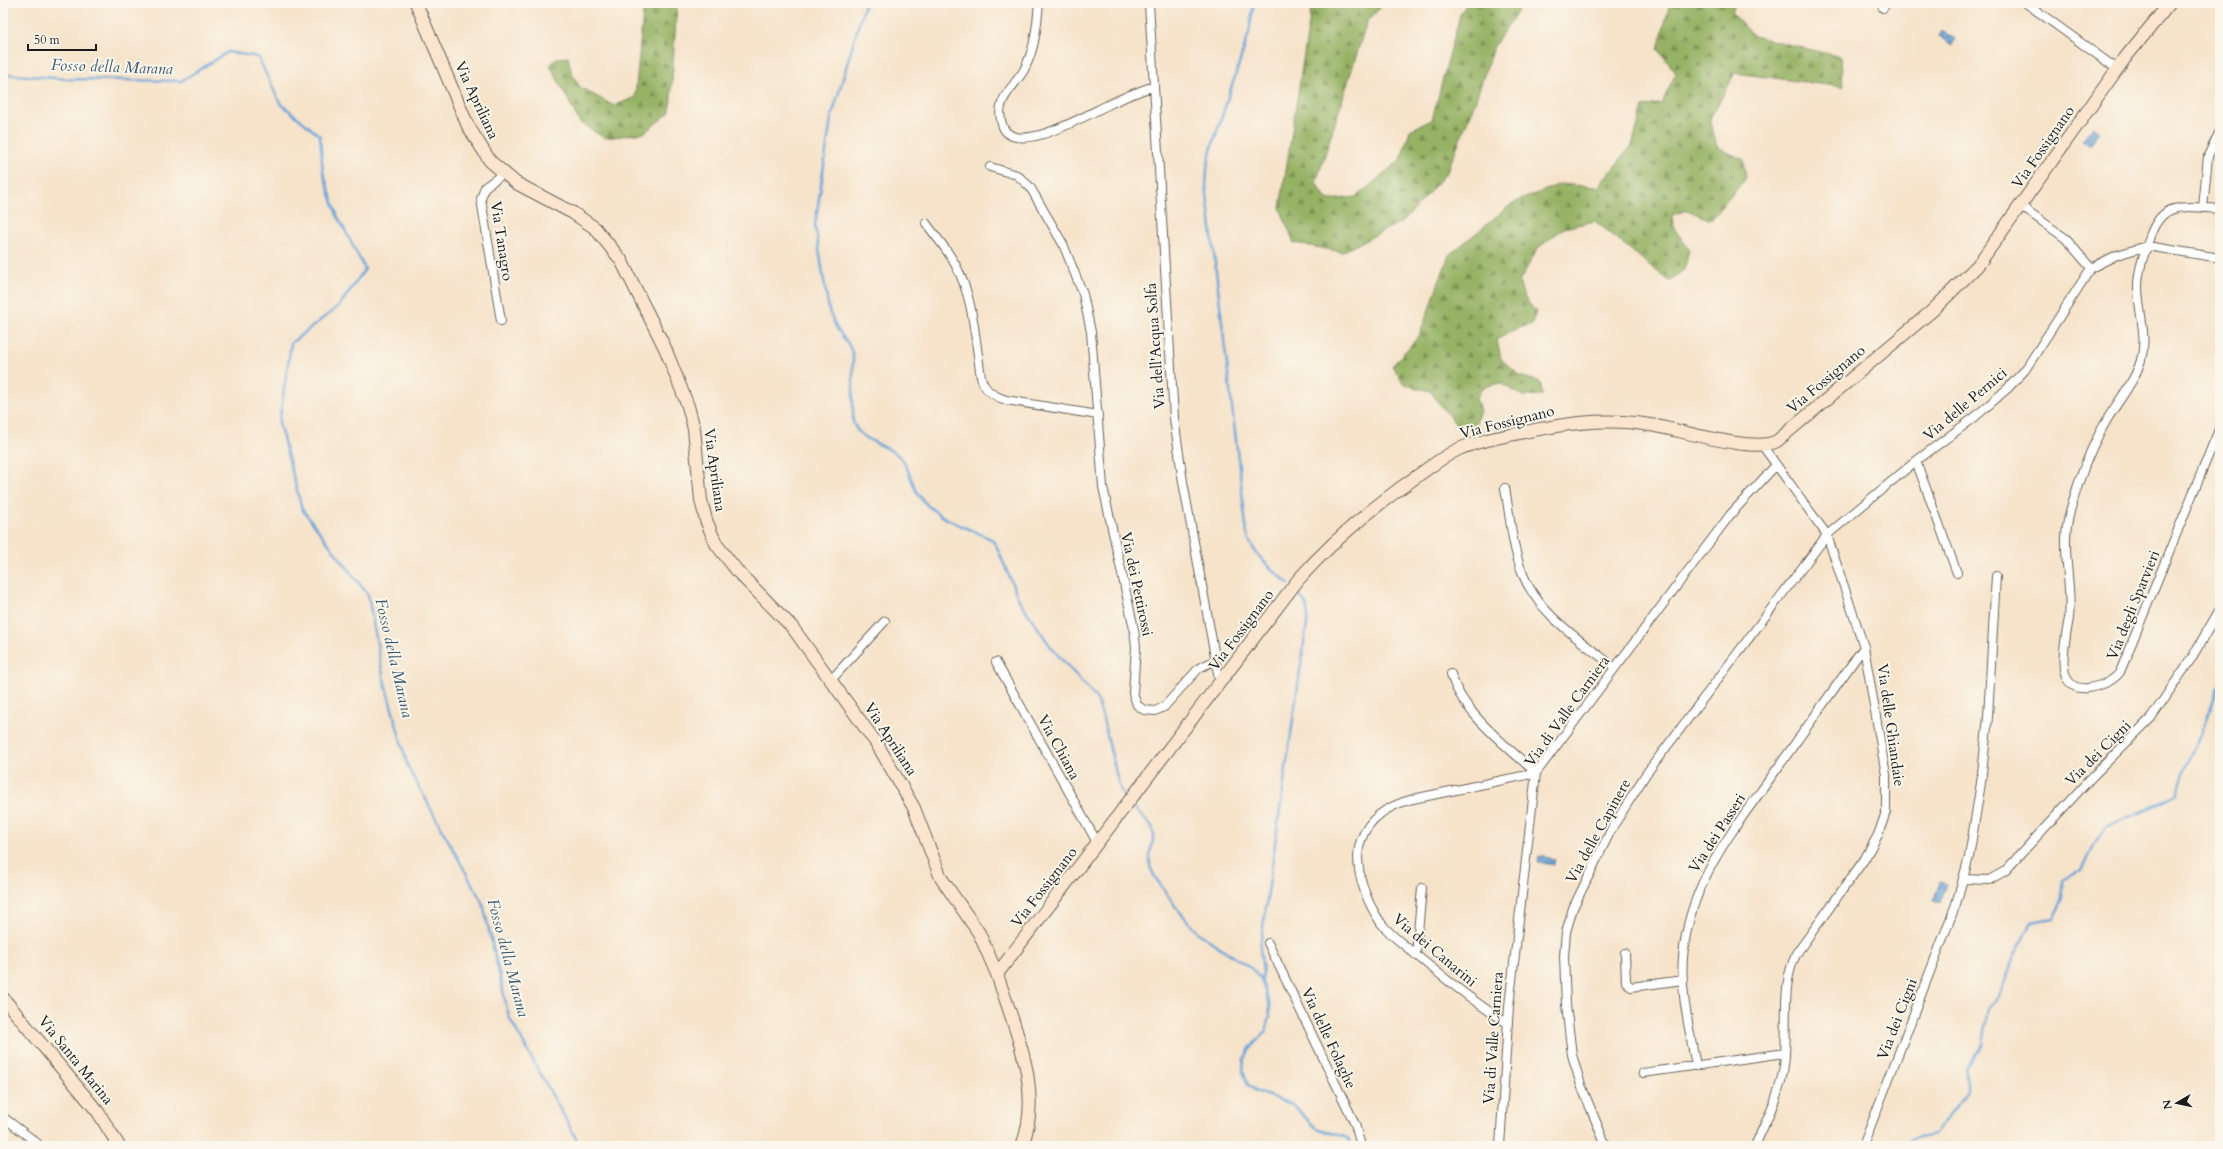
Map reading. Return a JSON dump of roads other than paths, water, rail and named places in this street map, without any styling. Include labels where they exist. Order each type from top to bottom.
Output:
[{"type":"street","name":"Via Apriliana","points":[[416,3],[468,126],[486,155],[503,174],[521,186],[589,223],[604,237],[618,256],[655,326],[688,406],[694,434],[701,500],[714,539],[735,569],[792,626],[878,744],[899,779],[917,814],[941,878],[979,933],[997,974]]},
{"type":"street","points":[[1039,3],[1035,39],[1030,56],[1024,70],[1001,104],[1002,124],[1010,136],[1025,138],[1046,133],[1119,99],[1154,86]]},
{"type":"street","name":"Via dell'Acqua Solfa","points":[[1149,3],[1174,418],[1183,482],[1220,684]]},
{"type":"street","points":[[2026,3],[2117,69]]},
{"type":"street","name":"Via Fossignano","points":[[997,974],[1136,795],[1298,580],[1328,548],[1376,506],[1449,454],[1476,443],[1566,424],[1603,421],[1649,425],[1726,441],[1762,445],[1771,444],[1781,438],[1946,299],[1978,265],[2117,69],[2170,3]]},
{"type":"street","points":[[2203,208],[2208,156],[2213,142],[2220,131]]},
{"type":"street","name":"Via dei Pettirossi","points":[[990,167],[1013,173],[1027,182],[1044,208],[1068,255],[1083,294],[1089,322],[1104,497],[1134,629],[1136,647],[1133,688],[1136,703],[1139,708],[1147,712],[1161,709],[1170,702],[1199,668],[1216,660]]},
{"type":"street","name":"Via Tanagro","points":[[501,322],[481,199],[485,187],[503,174]]},
{"type":"street","points":[[2021,206],[2065,238],[2091,268],[2117,254],[2147,246],[2220,258]]},
{"type":"street","name":"Via degli Sparvieri","points":[[2220,209],[2181,207],[2164,213],[2154,223],[2147,246],[2138,284],[2143,339],[2141,360],[2136,373],[2104,426],[2090,453],[2076,490],[2067,527],[2066,555],[2070,603],[2063,664],[2066,677],[2076,686],[2084,688],[2100,685],[2112,680],[2120,672],[2220,428]]},
{"type":"street","points":[[926,223],[953,260],[963,281],[969,302],[981,377],[985,388],[995,396],[1006,400],[1098,415]]},
{"type":"street","name":"Via delle Pernici","points":[[1828,535],[1916,461],[1985,409],[2017,379],[2091,268]]},
{"type":"street","name":"Via delle Ghiandaie","points":[[1755,1146],[1780,1085],[1785,1053],[1788,983],[1793,960],[1864,860],[1880,831],[1885,817],[1887,796],[1884,755],[1864,647],[1828,535],[1762,445]]},
{"type":"street","points":[[1916,461],[1957,573]]},
{"type":"street","name":"Via di Valle Carniera","points":[[1500,1146],[1507,1022],[1536,773],[1730,515],[1776,465]]},
{"type":"street","points":[[1505,488],[1515,550],[1521,570],[1529,588],[1550,615],[1615,668]]},
{"type":"street","name":"Via delle Capinere","points":[[1606,1146],[1581,1085],[1570,1049],[1564,956],[1570,916],[1612,828],[1637,787],[1828,535]]},
{"type":"street","name":"Via dei Cigni","points":[[1863,1146],[1964,878],[1975,826],[1986,746],[1996,576]]},
{"type":"street","name":"Via dei Cigni","points":[[1964,878],[1989,880],[2005,871],[2090,779],[2139,732],[2157,711],[2189,663],[2220,609]]},
{"type":"street","points":[[831,680],[884,621]]},
{"type":"street","name":"Via dei Passeri","points":[[1696,1066],[1683,980],[1682,962],[1687,931],[1697,894],[1708,869],[1721,848],[1864,647]]},
{"type":"street","name":"Via Chiana","points":[[996,662],[1098,844]]},
{"type":"street","points":[[1451,674],[1456,690],[1470,711],[1536,773]]},
{"type":"street","name":"Via dei Canarini","points":[[1507,1022],[1457,989],[1416,955],[1380,922],[1360,875],[1357,853],[1368,825],[1386,810],[1403,802],[1536,773]]},
{"type":"street","points":[[1416,955],[1422,888]]},
{"type":"street","name":"Via delle Folaghe","points":[[1268,943],[1354,1124],[1361,1146]]},
{"type":"street","points":[[1625,953],[1626,982],[1631,987],[1683,980]]},
{"type":"street","points":[[997,974],[1019,1043],[1028,1083],[1029,1118],[1022,1146]]},
{"type":"street","name":"Via Santa Marina","points":[[3,998],[98,1112],[119,1146]]},
{"type":"street","points":[[1643,1073],[1785,1053]]},
{"type":"street","points":[[3,1118],[37,1143]]},
{"type":"water","points":[[1942,30],[1955,39],[1952,45],[1939,36]]},
{"type":"water","points":[[2093,126],[2100,131],[2090,146],[2082,140]]},
{"type":"water","points":[[1539,856],[1555,859],[1554,865],[1538,862]]},
{"type":"water","points":[[1940,882],[1947,884],[1940,903],[1933,901]]},
{"type":"waterway","points":[[865,3],[831,119],[815,225],[829,311],[837,329],[849,345],[853,355],[853,422],[856,429],[861,434],[899,456],[908,469],[913,485],[918,494],[932,509],[941,516],[991,539],[996,545],[1019,600],[1051,647],[1096,698],[1102,715],[1120,789],[1126,801]]},
{"type":"waterway","points":[[1254,3],[1249,33],[1211,150],[1207,168],[1206,186],[1247,534],[1259,556],[1270,568],[1289,584]]},
{"type":"waterway","name":"Fosso della Marana","points":[[3,74],[67,79],[181,81],[228,52],[258,57],[280,103],[320,136],[323,172],[337,215],[365,269],[339,306],[291,343],[279,423],[302,509],[368,595],[383,676],[408,767],[483,904],[509,1017],[577,1140],[578,1146]]},
{"type":"waterway","points":[[1262,980],[1263,972],[1260,948],[1308,616],[1306,604],[1294,589]]},
{"type":"waterway","points":[[1902,1146],[1919,1137],[1935,1134],[1967,1091],[1967,1069],[1983,1044],[1989,1007],[1999,997],[2014,957],[2031,922],[2053,918],[2063,898],[2063,880],[2082,870],[2096,841],[2106,826],[2146,810],[2177,794],[2184,769],[2207,719],[2220,681]]},
{"type":"waterway","points":[[1131,805],[1152,827],[1154,836],[1150,854],[1150,867],[1175,906],[1197,932],[1252,969],[1261,980],[1269,1002],[1270,1017],[1266,1031],[1250,1048],[1244,1059],[1243,1071],[1248,1085],[1256,1091],[1293,1105],[1316,1128],[1345,1137],[1349,1140],[1349,1146]]}]
